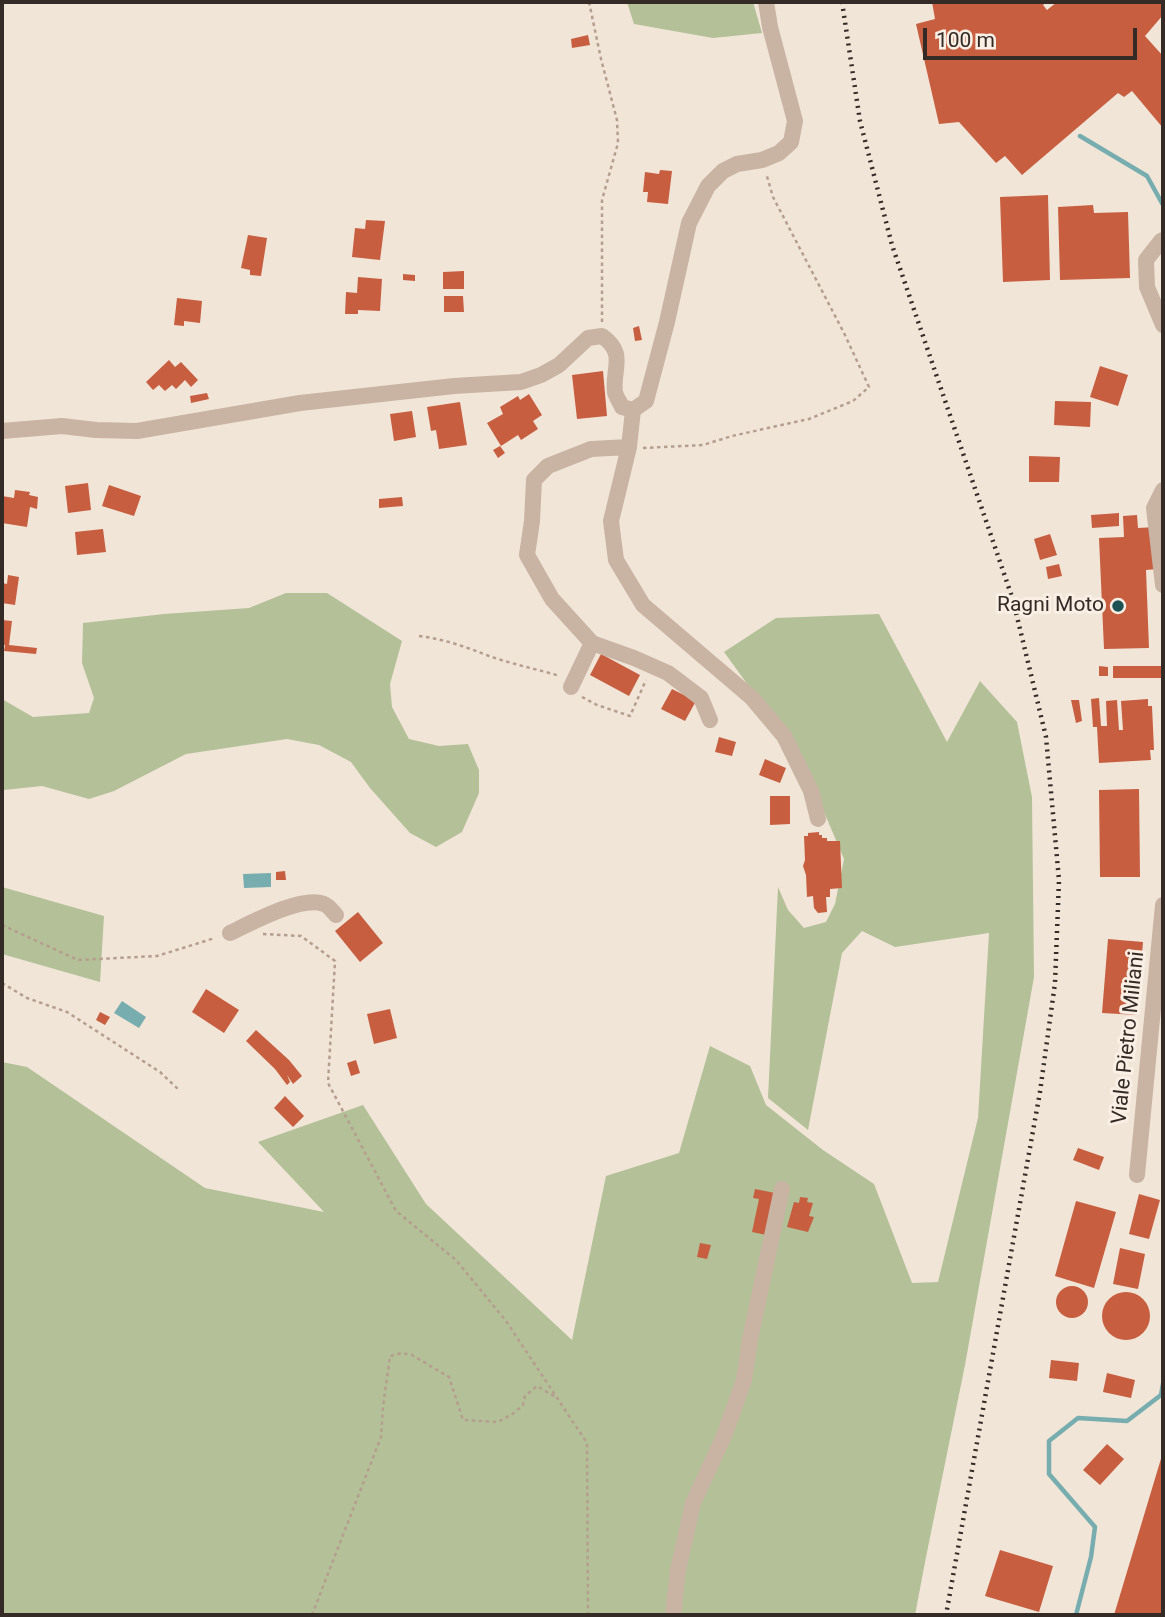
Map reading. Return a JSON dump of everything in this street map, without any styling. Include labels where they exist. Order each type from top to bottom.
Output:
[{"type":"street","points":[[766,2],[795,121],[791,142],[779,153],[762,160],[737,164],[723,172],[708,186],[689,222],[646,401],[633,410],[629,447],[611,521],[616,560],[643,605],[752,698],[784,736],[811,791],[818,819]]},
{"type":"street","points":[[1162,240],[1146,260],[1147,287],[1163,325]]},
{"type":"street","points":[[2,431],[62,426],[137,431],[300,403],[454,386],[521,382],[559,365],[588,338],[602,335],[612,343],[617,361],[615,392],[622,407],[633,410]]},
{"type":"street","points":[[629,447],[591,449],[548,467],[534,480],[527,555],[552,599],[592,643],[668,673],[701,698],[710,720]]},
{"type":"street","points":[[1163,490],[1154,508],[1163,585]]},
{"type":"street","points":[[570,687],[592,643]]},
{"type":"street","points":[[230,933],[280,909],[310,903],[325,904],[336,915]]},
{"type":"street","name":"Viale Pietro Miliani","points":[[1137,1175],[1163,905]]},
{"type":"street","points":[[673,1615],[678,1570],[693,1503],[724,1436],[744,1380],[750,1339],[782,1189]]},
{"type":"path","points":[[589,2],[617,120],[618,143],[602,200],[602,335]]},
{"type":"path","points":[[629,447],[703,445],[809,419],[853,401],[869,387],[773,197],[762,160]]},
{"type":"path","points":[[419,636],[437,638],[560,676],[579,696],[630,716],[652,667]]},
{"type":"path","points":[[2,925],[78,960],[157,956],[230,933],[301,936],[335,961],[328,1083],[396,1211],[456,1259],[506,1321],[587,1443],[588,1615]]},
{"type":"path","points":[[2,983],[27,998],[67,1012],[160,1072],[179,1090]]},
{"type":"path","points":[[312,1615],[382,1437],[390,1356],[412,1354],[449,1377],[463,1420],[498,1422],[523,1405],[524,1396],[537,1386],[557,1398]]},
{"type":"green space","points":[[627,2],[753,2],[762,33],[713,38],[634,24]]},
{"type":"green space","points":[[286,593],[327,593],[402,641],[390,684],[392,707],[409,739],[439,746],[468,744],[479,770],[479,793],[462,832],[436,847],[410,833],[351,762],[319,745],[287,739],[186,754],[114,791],[89,799],[42,786],[2,789],[2,699],[33,717],[89,713],[94,698],[82,663],[83,623],[249,608]]},
{"type":"green space","points":[[879,614],[947,742],[980,681],[1017,722],[1032,797],[1034,977],[965,1365],[915,1615],[2,1615],[2,1062],[27,1067],[205,1188],[324,1212],[258,1142],[363,1105],[426,1204],[572,1340],[606,1176],[679,1153],[710,1046],[750,1066],[766,1105],[823,1150],[874,1184],[912,1283],[938,1282],[978,1118],[989,933],[895,947],[862,931],[842,953],[808,1130],[768,1098],[778,887],[788,910],[804,928],[826,922],[835,904],[844,859],[801,758],[724,652],[776,618]]},
{"type":"green space","points":[[2,887],[104,916],[100,982],[2,954]]},
{"type":"water","points":[[271,873],[271,887],[244,888],[243,874]]},
{"type":"water","points":[[122,1001],[146,1017],[139,1028],[114,1013]]},
{"type":"building","points":[[932,2],[1047,2],[1043,5],[1047,10],[1057,2],[1163,2],[1163,15],[1145,36],[1163,56],[1163,128],[1132,91],[1124,97],[1118,93],[1022,175],[1005,156],[996,163],[959,122],[939,124],[916,24],[935,19]]},
{"type":"building","points":[[588,35],[590,45],[572,48],[571,39]]},
{"type":"building","points":[[660,170],[672,171],[668,204],[647,202],[648,192],[643,192],[645,172],[659,174]]},
{"type":"building","points":[[1048,195],[1050,280],[1003,282],[1000,197]]},
{"type":"building","points":[[1093,205],[1094,213],[1128,212],[1130,278],[1060,280],[1058,207]]},
{"type":"building","points":[[366,220],[385,221],[380,260],[352,257],[355,228],[365,229]]},
{"type":"building","points":[[248,235],[267,238],[261,276],[250,275],[250,270],[241,268]]},
{"type":"building","points":[[464,271],[464,289],[443,289],[443,272]]},
{"type":"building","points":[[403,274],[415,275],[415,281],[403,280]]},
{"type":"building","points":[[358,277],[382,279],[380,311],[358,310],[358,314],[345,314],[346,292],[357,293]]},
{"type":"building","points":[[444,296],[463,296],[464,312],[444,312]]},
{"type":"building","points":[[177,298],[202,301],[200,323],[184,321],[184,326],[174,325]]},
{"type":"building","points":[[639,326],[642,340],[635,341],[633,328]]},
{"type":"building","points":[[169,360],[175,367],[181,362],[198,380],[191,387],[185,380],[176,389],[172,385],[165,391],[159,385],[153,390],[146,382]]},
{"type":"building","points":[[1100,366],[1128,375],[1118,406],[1090,397]]},
{"type":"building","points":[[603,371],[607,416],[577,419],[572,375]]},
{"type":"building","points":[[207,393],[209,399],[191,403],[190,396]]},
{"type":"building","points":[[529,394],[542,415],[533,421],[538,429],[521,440],[518,435],[501,446],[487,423],[503,414],[500,407],[518,396],[520,400]]},
{"type":"building","points":[[1055,401],[1091,402],[1090,427],[1054,425]]},
{"type":"building","points":[[460,402],[467,445],[439,449],[436,430],[431,431],[427,407]]},
{"type":"building","points":[[412,411],[416,437],[394,441],[390,414]]},
{"type":"building","points":[[500,446],[505,453],[498,458],[493,450]]},
{"type":"building","points":[[1029,456],[1060,457],[1059,482],[1029,482]]},
{"type":"building","points":[[88,483],[91,510],[68,513],[65,486]]},
{"type":"building","points":[[109,485],[141,496],[134,516],[102,506]]},
{"type":"building","points":[[15,490],[30,492],[29,495],[38,497],[37,509],[30,507],[27,527],[2,523],[2,496],[14,498]]},
{"type":"building","points":[[402,497],[403,506],[379,508],[379,499]]},
{"type":"building","points":[[1119,513],[1119,526],[1092,528],[1091,515]]},
{"type":"building","points":[[1137,515],[1138,528],[1155,527],[1157,569],[1146,570],[1149,648],[1104,649],[1099,538],[1124,537],[1123,516]]},
{"type":"building","points":[[103,529],[106,552],[77,555],[75,532]]},
{"type":"building","points":[[1050,534],[1057,555],[1040,560],[1034,539]]},
{"type":"building","points":[[1059,564],[1062,576],[1048,579],[1046,567]]},
{"type":"building","points":[[8,575],[19,577],[15,605],[2,603],[2,583],[7,584]]},
{"type":"building","points":[[2,620],[12,621],[9,645],[37,648],[36,654],[4,651]]},
{"type":"building","points":[[601,654],[640,675],[629,696],[590,675]]},
{"type":"building","points":[[1099,666],[1108,667],[1108,676],[1099,676]]},
{"type":"building","points":[[1113,666],[1163,666],[1163,678],[1113,678]]},
{"type":"building","points":[[672,689],[696,701],[685,721],[661,709]]},
{"type":"building","points":[[1099,698],[1101,726],[1107,726],[1106,701],[1117,700],[1119,730],[1123,730],[1121,701],[1148,699],[1148,706],[1152,706],[1154,750],[1150,750],[1151,760],[1099,763],[1097,727],[1093,727],[1091,699]]},
{"type":"building","points":[[1071,700],[1079,700],[1082,721],[1076,723]]},
{"type":"building","points":[[719,737],[736,742],[732,756],[715,752]]},
{"type":"building","points":[[765,759],[786,768],[780,783],[759,775]]},
{"type":"building","points":[[1139,789],[1140,877],[1100,877],[1099,790]]},
{"type":"building","points":[[770,796],[790,796],[790,824],[770,825]]},
{"type":"building","points":[[819,832],[827,841],[840,841],[842,888],[830,889],[830,897],[826,897],[827,912],[818,913],[814,908],[813,896],[807,897],[803,866],[804,836]]},
{"type":"building","points":[[285,871],[286,880],[276,880],[276,872]]},
{"type":"building","points":[[358,912],[383,943],[360,962],[335,931]]},
{"type":"building","points":[[1108,939],[1143,942],[1137,1015],[1102,1013]]},
{"type":"building","points":[[206,989],[239,1010],[224,1033],[192,1012]]},
{"type":"building","points":[[390,1009],[397,1038],[374,1044],[367,1014]]},
{"type":"building","points":[[100,1012],[110,1017],[105,1025],[96,1020]]},
{"type":"building","points":[[256,1030],[289,1060],[302,1076],[293,1084],[287,1075],[290,1082],[287,1085],[275,1069],[246,1041]]},
{"type":"building","points":[[356,1060],[360,1073],[351,1076],[347,1063]]},
{"type":"building","points":[[285,1096],[304,1116],[293,1127],[274,1108]]},
{"type":"building","points":[[1078,1148],[1104,1157],[1099,1170],[1073,1160]]},
{"type":"building","points":[[755,1189],[780,1194],[771,1236],[752,1232],[759,1199],[753,1198]]},
{"type":"building","points":[[1139,1194],[1160,1200],[1149,1239],[1129,1234]]},
{"type":"building","points":[[800,1197],[808,1198],[807,1202],[813,1203],[809,1216],[814,1217],[808,1232],[787,1227],[794,1202],[799,1203]]},
{"type":"building","points":[[1076,1201],[1116,1212],[1094,1288],[1055,1276]]},
{"type":"building","points":[[700,1243],[711,1245],[707,1259],[697,1257]]},
{"type":"building","points":[[1120,1248],[1145,1254],[1138,1289],[1113,1284]]},
{"type":"building","points":[[1072,1286],[1084,1290],[1088,1302],[1084,1314],[1072,1318],[1060,1314],[1056,1302],[1060,1290]]},
{"type":"building","points":[[1126,1292],[1143,1299],[1150,1316],[1143,1333],[1126,1340],[1109,1333],[1102,1316],[1109,1299]]},
{"type":"building","points":[[1051,1360],[1079,1363],[1077,1381],[1049,1378]]},
{"type":"building","points":[[1107,1373],[1135,1380],[1131,1398],[1103,1392]]},
{"type":"building","points":[[1107,1444],[1124,1459],[1100,1485],[1083,1470]]},
{"type":"building","points":[[1163,1452],[1163,1615],[1114,1615]]},
{"type":"building","points":[[1000,1550],[1053,1566],[1039,1612],[985,1596]]},
{"type":"waterway","points":[[1080,136],[1147,176],[1163,205]]},
{"type":"waterway","points":[[1076,1615],[1091,1557],[1095,1527],[1049,1474],[1049,1441],[1078,1418],[1127,1421],[1161,1395],[1163,1384]]},
{"type":"railway","points":[[842,2],[860,121],[892,245],[1013,600],[1046,737],[1059,880],[1055,983],[1040,1092],[946,1615]]},
{"type":"place","name":"Ragni Moto","points":[[1118,606]]}]
